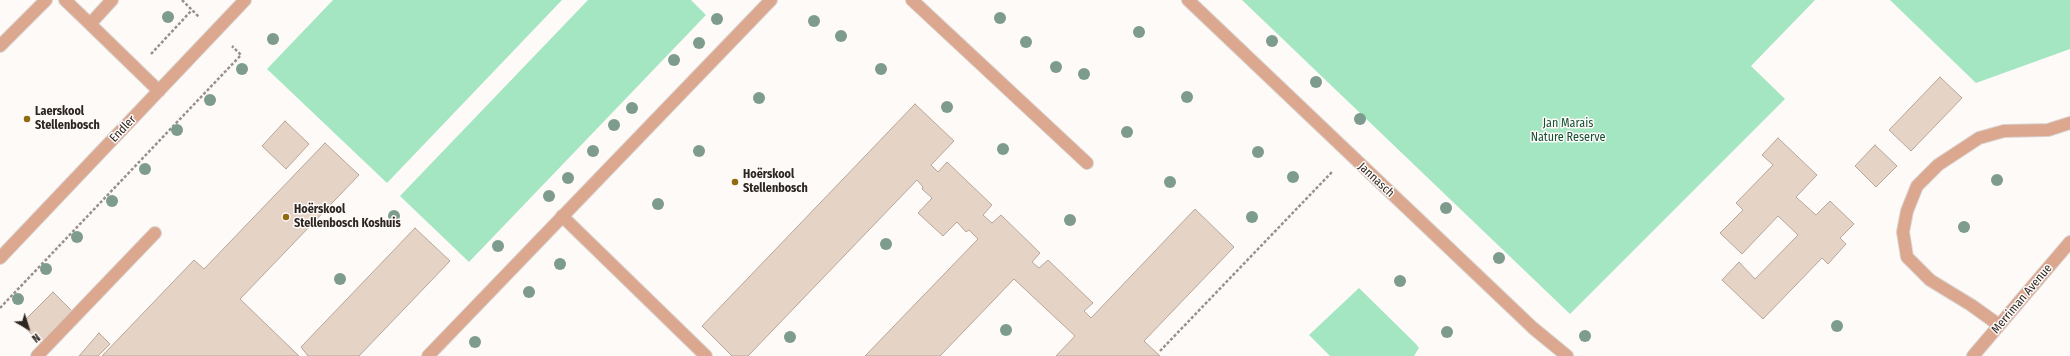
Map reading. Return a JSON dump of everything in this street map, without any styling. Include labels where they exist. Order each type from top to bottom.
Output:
[{"type":"street","points":[[0,46],[46,0]]},
{"type":"street","points":[[65,0],[159,91]]},
{"type":"street","points":[[90,24],[112,0]]},
{"type":"street","name":"Endler","points":[[0,258],[245,0]]},
{"type":"street","points":[[428,356],[771,0]]},
{"type":"street","points":[[912,0],[1087,163]]},
{"type":"street","name":"Jannasch","points":[[1188,0],[1533,328],[1567,356]]},
{"type":"street","points":[[1999,325],[1971,305],[1930,280],[1906,257],[1903,232],[1907,211],[1917,186],[1938,165],[1979,138],[2004,132],[2048,130],[2070,124]]},
{"type":"street","points":[[562,216],[706,356]]},
{"type":"street","points":[[36,356],[155,233]]},
{"type":"street","name":"Merriman Avenue","points":[[1973,356],[2070,242]]},
{"type":"path","points":[[182,0],[203,20]]},
{"type":"path","points":[[150,54],[192,10]]},
{"type":"path","points":[[0,308],[241,55],[230,45]]},
{"type":"path","points":[[1160,351],[1332,172]]},
{"type":"green space","points":[[333,0],[562,0],[387,183],[267,69]]},
{"type":"green space","points":[[588,0],[691,0],[706,15],[469,262],[400,196]]},
{"type":"green space","name":"Jan Marais Nature Reserve","points":[[1242,0],[1815,0],[1751,66],[1785,99],[1570,314]]},
{"type":"green space","points":[[1890,0],[2070,0],[2070,49],[1976,83]]},
{"type":"green space","points":[[1359,288],[1416,344],[1419,348],[1414,356],[1330,356],[1309,335]]},
{"type":"building","points":[[1940,77],[1962,98],[1911,151],[1889,130]]},
{"type":"building","points":[[915,104],[954,141],[931,165],[938,172],[947,162],[992,205],[983,215],[992,223],[1001,215],[1040,253],[1032,262],[1039,268],[1048,260],[1093,303],[1084,311],[1091,318],[1195,209],[1234,247],[1144,341],[1160,356],[1056,356],[1075,336],[1014,279],[940,356],[865,356],[978,239],[969,230],[966,232],[957,222],[943,236],[918,213],[932,198],[922,189],[923,187],[917,180],[748,356],[732,356],[702,326]]},
{"type":"building","points":[[285,121],[309,144],[286,169],[262,146]]},
{"type":"building","points":[[1778,138],[1817,175],[1796,197],[1816,215],[1830,201],[1854,224],[1840,238],[1846,244],[1828,264],[1822,258],[1763,319],[1722,280],[1739,262],[1755,279],[1798,235],[1778,216],[1742,254],[1720,233],[1743,210],[1736,203],[1773,165],[1762,155]]},
{"type":"building","name":"Hoërskool Stellenbosch Koshuis","points":[[325,143],[359,175],[240,299],[299,356],[102,356],[194,260],[204,269]]},
{"type":"building","points":[[1875,145],[1897,166],[1876,187],[1855,166]]},
{"type":"building","name":"Hoërskool Stellenbosch Koshuis","points":[[415,228],[450,261],[359,356],[308,356],[301,347]]},
{"type":"building","points":[[53,292],[73,312],[42,344],[21,324]]},
{"type":"building","points":[[99,333],[110,344],[98,356],[79,356]]},
{"type":"place","name":"Laerskool Stellenbosch","points":[[27,119]]},
{"type":"place","name":"Hoërskool Stellenbosch","points":[[735,182]]},
{"type":"place","name":"Hoërskool Stellenbosch Koshuis","points":[[286,217]]}]
